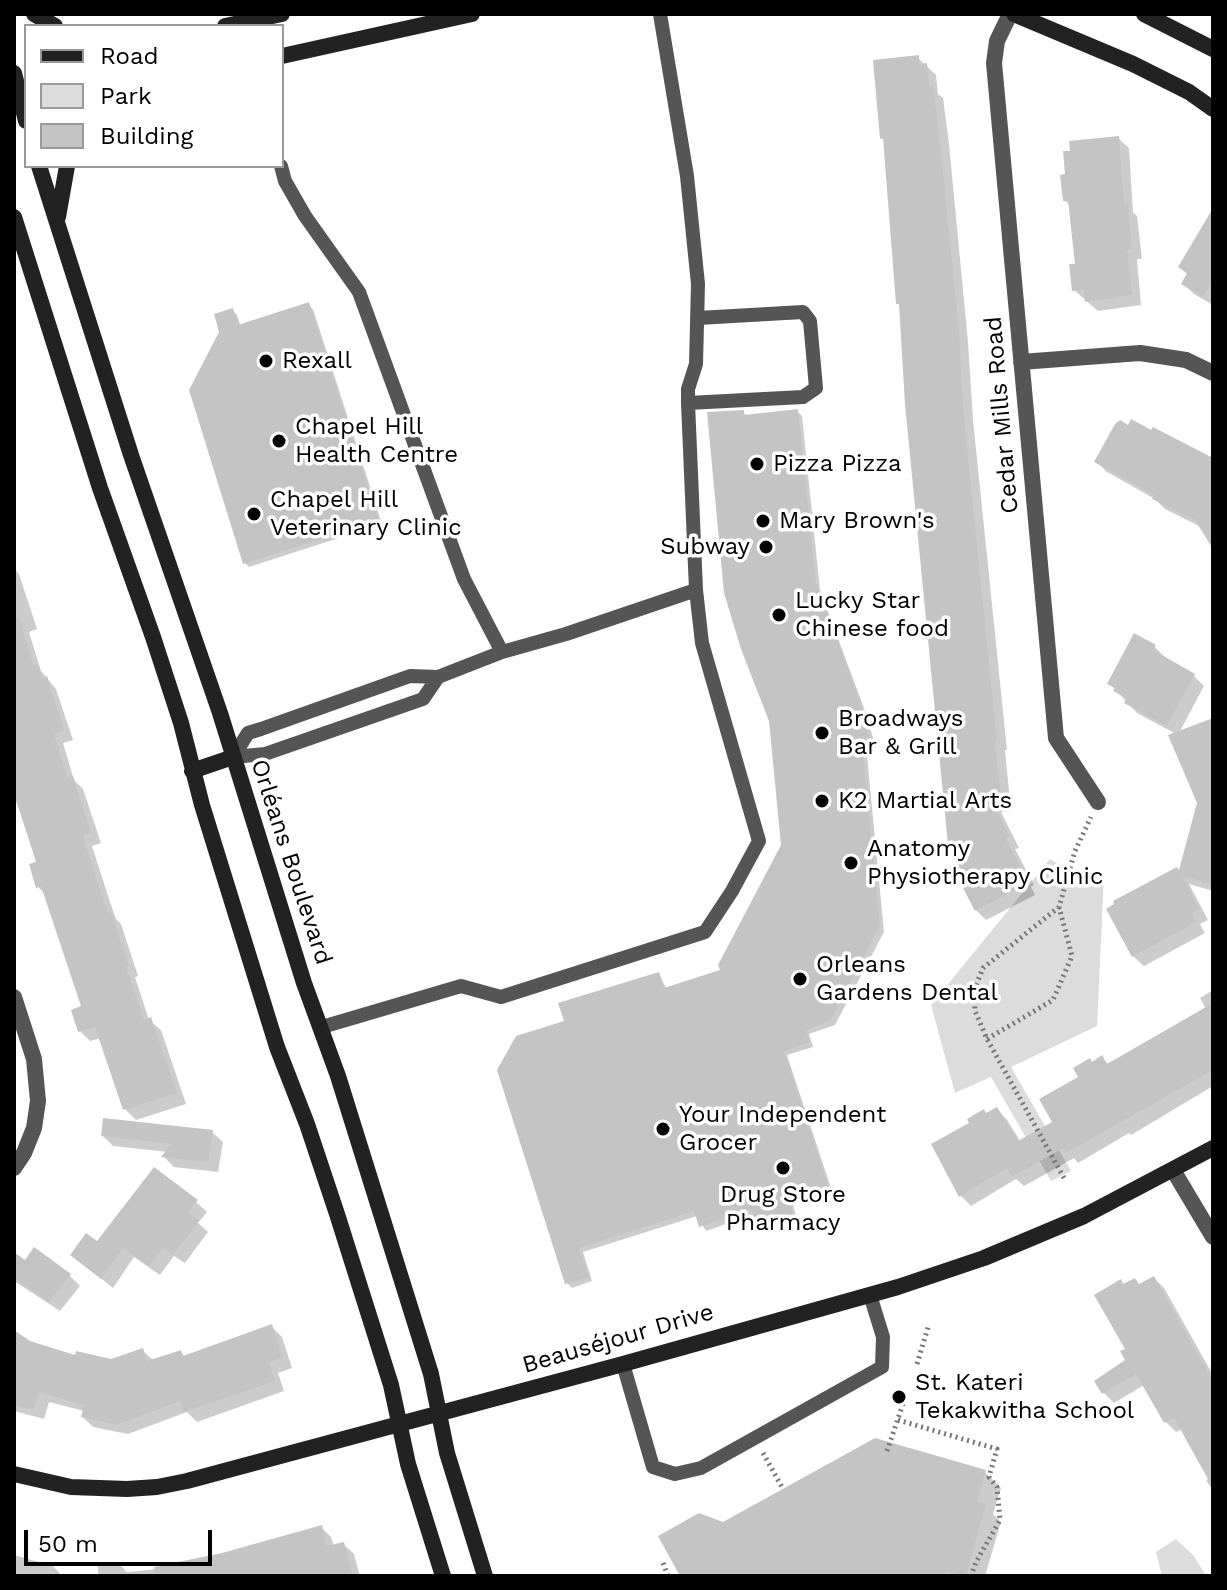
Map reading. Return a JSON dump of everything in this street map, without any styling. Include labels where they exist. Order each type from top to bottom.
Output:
[{"type":"main road","points":[[34,14],[52,24]]},
{"type":"main road","points":[[234,24],[282,14]]},
{"type":"main road","points":[[284,56],[472,14]]},
{"type":"main road","points":[[1012,14],[1133,64],[1189,92],[1213,109]]},
{"type":"main road","points":[[1144,14],[1213,49]]},
{"type":"main road","points":[[14,71],[22,110]]},
{"type":"main road","name":"Orléans Boulevard","points":[[40,168],[304,983],[322,1027],[431,1374],[447,1453],[485,1576]]},
{"type":"main road","points":[[57,222],[67,168]]},
{"type":"main road","points":[[15,222],[100,488],[181,723],[192,771],[277,1047],[307,1124],[355,1271],[391,1385],[399,1425],[443,1576]]},
{"type":"main road","points":[[192,771],[233,757]]},
{"type":"main road","name":"Beauséjour Drive","points":[[14,1474],[71,1487],[157,1487],[399,1425],[870,1295],[984,1258],[1057,1229],[1213,1148]]},
{"type":"street","name":"Cedar Mills Road","points":[[1012,14],[997,41],[994,63],[1056,738],[1098,802]]},
{"type":"street","points":[[1021,362],[1140,353],[1186,360],[1213,373]]},
{"type":"street","points":[[14,997],[34,1059],[38,1101],[34,1128],[14,1168]]},
{"type":"street","points":[[1173,1170],[1213,1237]]},
{"type":"lane","points":[[322,1027],[461,986],[501,997],[705,932],[759,841],[702,643],[696,590],[688,403],[688,389],[696,364],[698,284],[687,176],[660,14]]},
{"type":"lane","points":[[282,168],[285,181],[305,216],[359,292],[464,579],[502,652]]},
{"type":"lane","points":[[688,403],[803,397],[816,388],[810,321],[803,312],[698,318]]},
{"type":"lane","points":[[233,757],[248,733],[410,676],[438,677],[502,652],[696,590]]},
{"type":"lane","points":[[233,757],[265,754],[423,699],[438,677]]},
{"type":"lane","points":[[623,1364],[653,1467],[675,1474],[701,1468],[882,1367],[883,1337],[870,1295]]},
{"type":"path","points":[[987,1039],[1053,1000],[1072,956],[1059,907],[1075,851],[1098,802]]},
{"type":"path","points":[[1059,907],[983,968],[974,990],[975,1011],[987,1039],[1064,1178]]},
{"type":"path","points":[[917,1364],[929,1324]]},
{"type":"path","points":[[887,1451],[905,1398]]},
{"type":"path","points":[[898,1420],[997,1449],[989,1477],[997,1487],[1000,1520],[971,1576]]},
{"type":"path","points":[[754,1438],[783,1489]]},
{"type":"path","points":[[663,1563],[668,1576]]},
{"type":"green space","points":[[1050,859],[1070,871],[1104,875],[1097,1026],[1011,1067],[1071,1171],[1051,1181],[991,1077],[955,1093],[931,1005]]},
{"type":"green space","points":[[1176,1539],[1194,1556],[1206,1576],[1162,1576],[1156,1552]]},
{"type":"building","points":[[919,55],[919,64],[927,63],[929,86],[933,86],[959,331],[963,408],[997,741],[1001,801],[992,802],[1010,837],[1006,839],[1025,875],[1022,876],[1026,884],[975,911],[962,886],[967,884],[948,845],[905,404],[899,304],[896,304],[883,138],[880,139],[873,60]]},
{"type":"building","points":[[1119,136],[1124,204],[1128,204],[1132,249],[1127,250],[1132,295],[1085,302],[1084,290],[1072,291],[1069,264],[1075,264],[1068,201],[1063,201],[1060,175],[1065,174],[1063,151],[1070,151],[1069,141]]},
{"type":"building","points":[[1213,208],[1213,280],[1203,297],[1181,284],[1187,273],[1178,267]]},
{"type":"building","points":[[309,302],[379,520],[243,564],[189,390],[219,332],[214,314],[233,308],[238,325]]},
{"type":"building","points":[[798,409],[816,583],[860,701],[871,740],[862,741],[880,926],[830,1021],[806,1030],[810,1042],[784,1051],[829,1187],[790,1200],[793,1213],[756,1225],[751,1209],[699,1227],[694,1211],[579,1248],[589,1277],[565,1284],[497,1070],[516,1036],[564,1021],[558,1003],[659,972],[664,988],[720,970],[718,965],[781,845],[769,721],[741,649],[724,593],[707,412],[744,410],[744,415]]},
{"type":"building","points":[[1131,419],[1213,458],[1213,549],[1195,520],[1152,499],[1154,495],[1094,462],[1115,424],[1120,420],[1128,425]]},
{"type":"building","points":[[14,617],[19,617],[34,666],[38,665],[42,678],[47,676],[64,730],[54,733],[67,778],[73,776],[91,833],[83,836],[129,966],[126,967],[144,1020],[151,1017],[177,1093],[123,1110],[95,1027],[78,1032],[71,1010],[81,1006],[41,886],[36,888],[29,864],[36,862],[14,793]]},
{"type":"building","points":[[1134,633],[1156,645],[1153,650],[1195,674],[1167,726],[1124,703],[1127,698],[1107,684]]},
{"type":"building","points":[[1213,718],[1213,885],[1182,876],[1199,909],[1191,913],[1196,922],[1132,957],[1106,909],[1114,904],[1113,901],[1177,867],[1179,870],[1197,803],[1168,735]]},
{"type":"building","points":[[1213,1003],[1213,1070],[1066,1153],[1063,1148],[1012,1177],[1007,1168],[959,1197],[931,1144],[969,1123],[967,1119],[984,1109],[986,1113],[997,1107],[1018,1141],[1052,1122],[1039,1099],[1078,1077],[1073,1068],[1102,1055],[1107,1064]]},
{"type":"building","points":[[103,1118],[213,1130],[208,1162],[161,1157],[171,1144],[101,1136]]},
{"type":"building","points":[[154,1167],[198,1200],[188,1212],[199,1221],[173,1255],[163,1248],[149,1266],[123,1248],[101,1279],[70,1255],[86,1233],[97,1241]]},
{"type":"building","points":[[34,1247],[71,1274],[49,1302],[14,1278],[14,1252],[25,1260]]},
{"type":"building","points":[[1154,1276],[1213,1382],[1213,1488],[1174,1418],[1164,1423],[1136,1374],[1102,1394],[1094,1381],[1125,1360],[1120,1351],[1125,1349],[1094,1295],[1121,1279],[1123,1284],[1135,1278],[1139,1284]]},
{"type":"building","points":[[272,1324],[283,1358],[269,1362],[275,1381],[184,1412],[180,1401],[116,1425],[81,1417],[84,1405],[39,1392],[33,1410],[14,1405],[14,1330],[30,1341],[75,1355],[76,1351],[111,1359],[143,1348],[147,1361],[181,1350],[183,1356]]},
{"type":"building","points":[[875,1438],[986,1470],[977,1501],[986,1504],[966,1576],[947,1571],[938,1576],[680,1576],[658,1536],[699,1513],[723,1522]]},
{"type":"building","points":[[322,1525],[327,1546],[344,1542],[353,1576],[155,1576],[154,1567],[222,1553]]},
{"type":"place","name":"Rexall","points":[[266,361]]},
{"type":"place","name":"Chapel Hill Health Centre","points":[[279,441]]},
{"type":"place","name":"Pizza Pizza","points":[[757,464]]},
{"type":"place","name":"Chapel Hill Veterinary Clinic","points":[[254,514]]},
{"type":"place","name":"Mary Brown's","points":[[763,521]]},
{"type":"place","name":"Subway","points":[[766,547]]},
{"type":"place","name":"Lucky Star Chinese food","points":[[779,615]]},
{"type":"place","name":"Broadways Bar & Grill","points":[[822,733]]},
{"type":"place","name":"K2 Martial Arts","points":[[822,801]]},
{"type":"place","name":"Anatomy Physiotherapy Clinic","points":[[851,863]]},
{"type":"place","name":"Orleans Gardens Dental","points":[[800,979]]},
{"type":"place","name":"Your Independent Grocer","points":[[663,1129]]},
{"type":"place","name":"Drug Store Pharmacy","points":[[783,1168]]},
{"type":"place","name":"St. Kateri Tekakwitha School","points":[[899,1397]]}]
